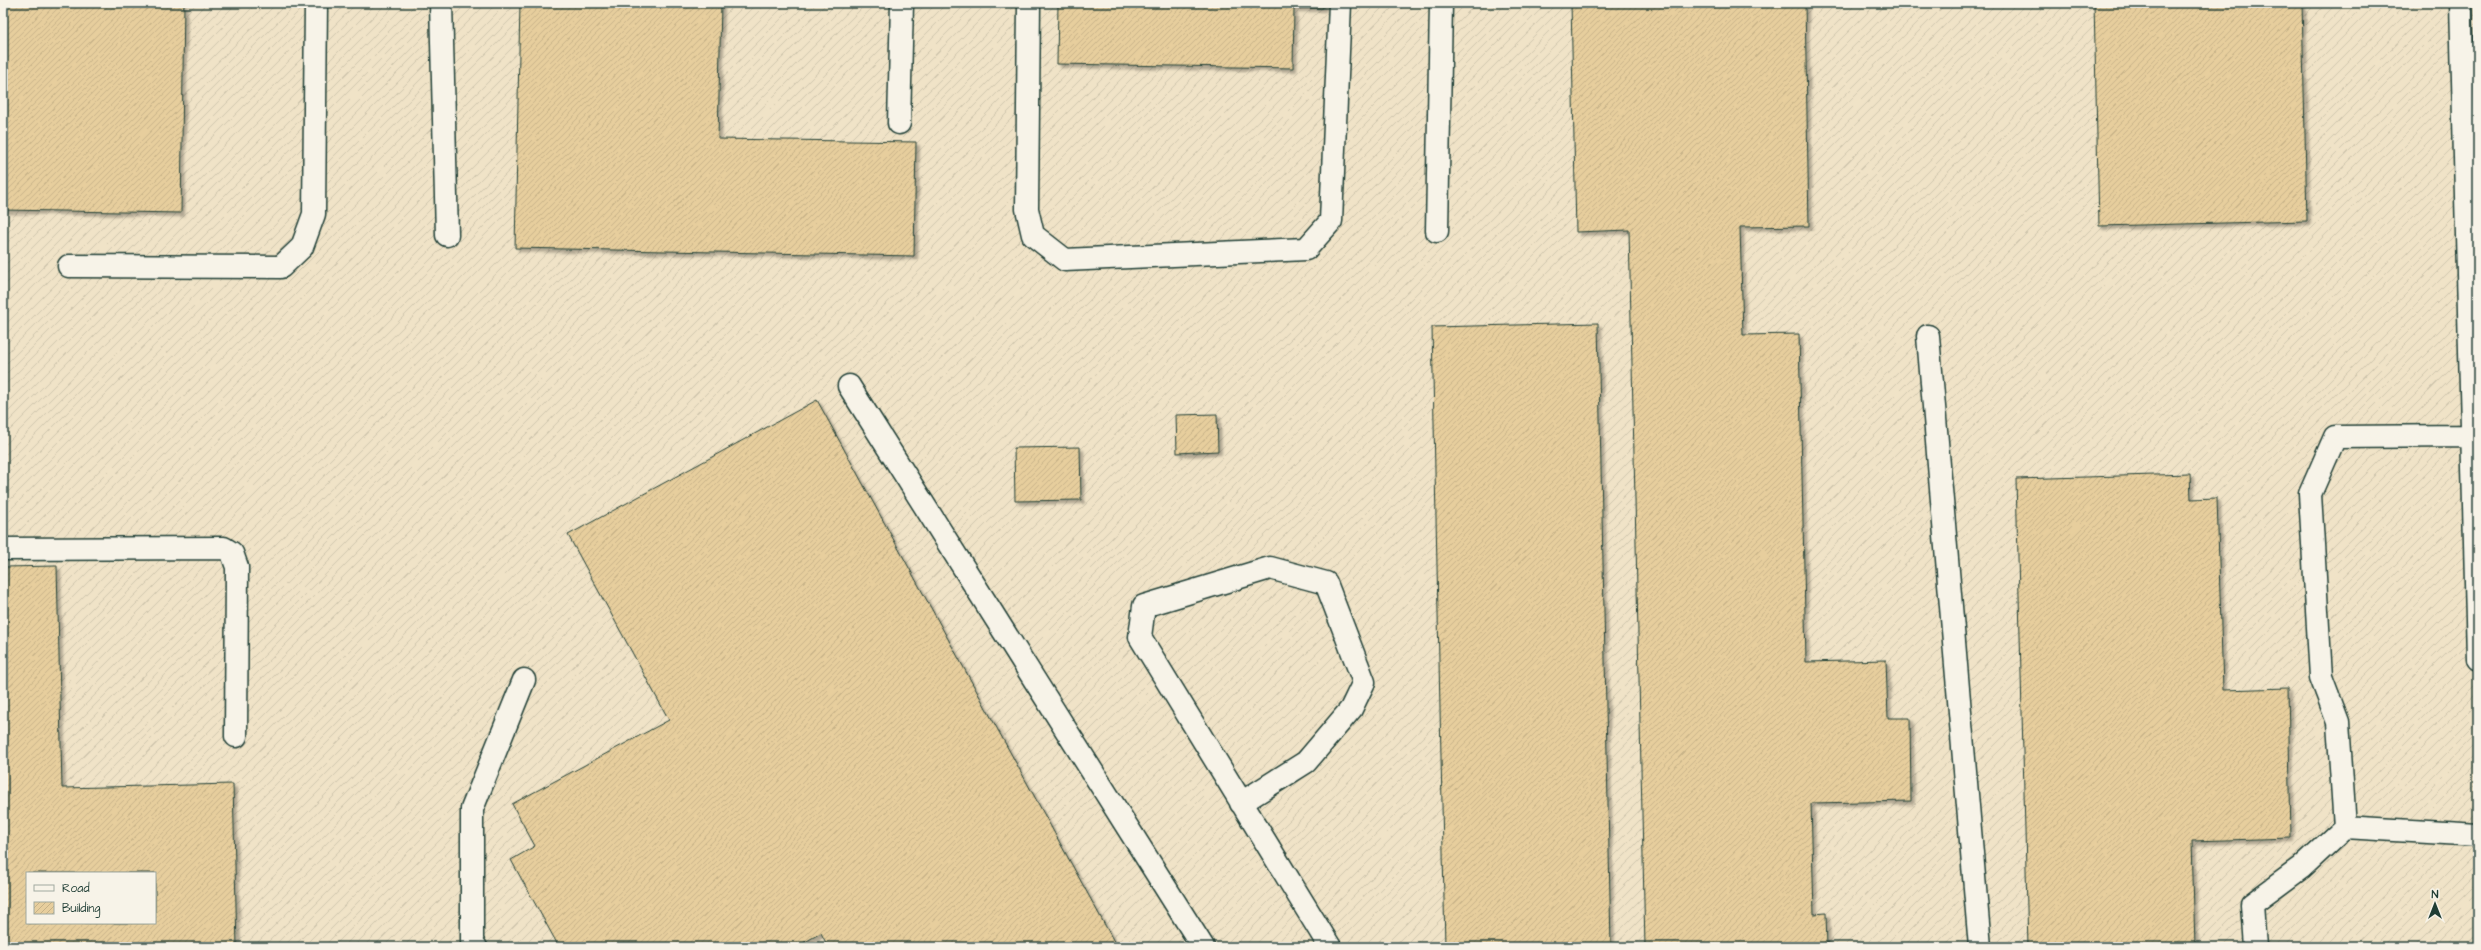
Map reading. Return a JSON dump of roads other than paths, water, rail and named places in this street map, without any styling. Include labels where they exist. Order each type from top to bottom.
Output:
[{"type":"street","points":[[69,266],[281,267],[302,247],[314,214],[316,3]]},
{"type":"street","points":[[441,3],[447,235]]},
{"type":"street","points":[[899,123],[902,3]]},
{"type":"street","points":[[1029,3],[1027,209],[1033,235],[1065,260],[1306,249],[1331,221],[1340,3]]},
{"type":"street","points":[[1436,231],[1441,3]]},
{"type":"street","points":[[2461,3],[2478,659]]},
{"type":"street","points":[[1928,336],[1980,947]]},
{"type":"street","points":[[849,386],[1203,947]]},
{"type":"street","points":[[2345,827],[2338,722],[2321,677],[2310,494],[2335,437],[2472,436]]},
{"type":"street","points":[[3,549],[224,548],[232,553],[237,567],[236,736]]},
{"type":"street","points":[[1241,803],[1306,762],[1351,709],[1364,682],[1326,583],[1270,568],[1144,606],[1140,637],[1241,803],[1330,947]]},
{"type":"street","points":[[476,947],[472,942],[472,809],[524,680]]},
{"type":"street","points":[[2255,947],[2252,904],[2301,868],[2345,827],[2478,835]]}]
